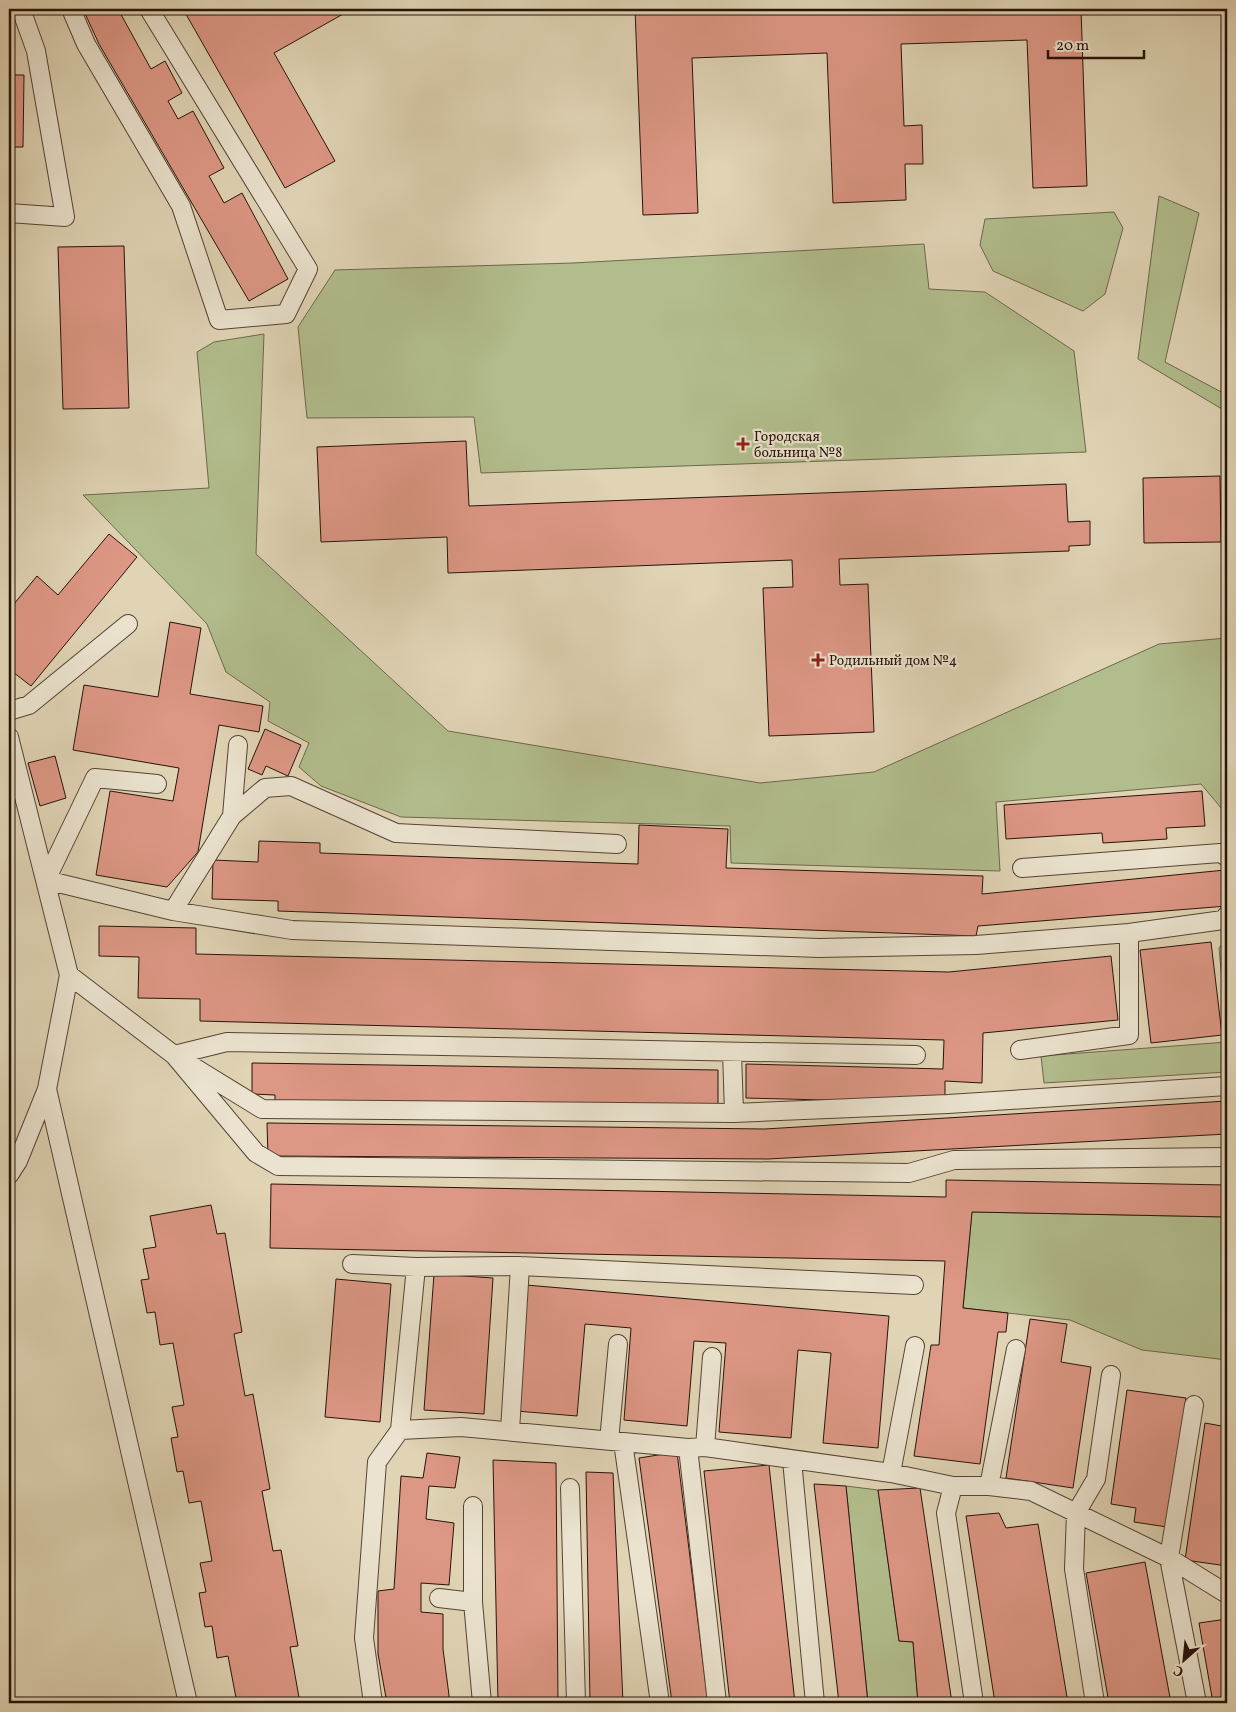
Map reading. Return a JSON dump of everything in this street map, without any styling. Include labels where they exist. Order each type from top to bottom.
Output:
[{"type":"lane","points":[[9,213],[65,217],[36,51],[21,9]]},
{"type":"lane","points":[[71,9],[86,44],[180,206],[219,320],[286,314],[308,269],[149,9]]},
{"type":"lane","points":[[9,711],[29,705],[128,624]]},
{"type":"lane","points":[[9,738],[69,975],[47,1089],[18,1161],[9,1175]]},
{"type":"lane","points":[[232,816],[238,745]]},
{"type":"lane","points":[[46,880],[95,778],[158,784]]},
{"type":"lane","points":[[173,911],[232,816],[265,788],[291,786],[396,833],[617,844]]},
{"type":"lane","points":[[1022,868],[1220,853],[1227,857]]},
{"type":"lane","points":[[46,880],[173,911],[292,930],[819,948],[976,945],[1130,933],[1223,920],[1227,915]]},
{"type":"lane","points":[[1020,1050],[1128,1034],[1130,933]]},
{"type":"lane","points":[[69,975],[174,1055],[262,1109],[734,1113],[948,1104],[1227,1086]]},
{"type":"lane","points":[[174,1055],[227,1042],[916,1056]]},
{"type":"lane","points":[[732,1052],[734,1113]]},
{"type":"lane","points":[[174,1055],[256,1153],[278,1166],[910,1174],[954,1160],[1227,1158]]},
{"type":"lane","points":[[47,1089],[188,1703]]},
{"type":"lane","points":[[352,1264],[416,1268],[520,1266],[914,1285]]},
{"type":"lane","points":[[510,1431],[520,1266]]},
{"type":"lane","points":[[373,1703],[364,1638],[377,1462],[400,1430],[416,1268]]},
{"type":"lane","points":[[618,1344],[616,1442],[660,1703]]},
{"type":"lane","points":[[891,1473],[915,1346]]},
{"type":"lane","points":[[989,1486],[1016,1349]]},
{"type":"lane","points":[[712,1357],[696,1448],[718,1703]]},
{"type":"lane","points":[[1095,1703],[1074,1569],[1076,1513],[1096,1479],[1111,1375]]},
{"type":"lane","points":[[1194,1405],[1169,1558],[1197,1703]]},
{"type":"lane","points":[[400,1430],[461,1427],[696,1448],[891,1473],[953,1486],[989,1486],[1030,1491],[1169,1558],[1227,1594]]},
{"type":"lane","points":[[792,1460],[814,1703]]},
{"type":"lane","points":[[953,1486],[946,1513],[974,1703]]},
{"type":"lane","points":[[570,1488],[576,1703]]},
{"type":"lane","points":[[473,1506],[473,1602],[482,1703]]},
{"type":"lane","points":[[439,1598],[473,1602]]},
{"type":"green space","points":[[1159,196],[1199,213],[1165,362],[1227,395],[1227,412],[1138,359]]},
{"type":"green space","points":[[1114,212],[1123,228],[1105,294],[1083,311],[993,271],[980,245],[985,219]]},
{"type":"green space","points":[[924,244],[929,289],[985,292],[1074,351],[1086,452],[481,473],[474,417],[307,418],[298,327],[335,270],[573,263]]},
{"type":"green space","points":[[264,334],[256,554],[448,731],[760,783],[874,772],[1159,644],[1227,638],[1227,815],[1201,784],[996,802],[1000,871],[731,863],[730,826],[401,817],[321,786],[299,767],[309,743],[268,721],[270,702],[226,672],[207,624],[83,495],[209,488],[197,352],[214,342]]},
{"type":"green space","points":[[1227,936],[1227,1036],[1219,948]]},
{"type":"green space","points":[[1227,1042],[1227,1072],[1044,1083],[1041,1056]]},
{"type":"green space","points":[[972,1212],[1227,1217],[1227,1360],[1142,1350],[1070,1320],[963,1308]]},
{"type":"green space","points":[[846,1486],[878,1490],[899,1641],[913,1642],[918,1703],[868,1703]]},
{"type":"building","points":[[83,9],[118,9],[151,69],[165,61],[182,93],[168,101],[178,119],[193,111],[224,168],[209,176],[224,203],[242,193],[288,279],[249,301],[99,44]]},
{"type":"building","points":[[183,9],[352,9],[274,53],[335,161],[285,188]]},
{"type":"building","points":[[635,9],[1081,9],[1087,186],[1033,188],[1027,40],[901,44],[904,126],[922,125],[923,164],[905,164],[906,200],[833,203],[827,53],[692,58],[698,213],[643,215]]},
{"type":"building","points":[[9,75],[24,75],[23,147],[9,147]]},
{"type":"building","points":[[124,246],[129,408],[63,409],[58,247]]},
{"type":"building","name":"Родильный дом №4","points":[[466,441],[469,506],[1066,484],[1068,522],[1090,521],[1090,545],[1069,546],[1069,551],[839,559],[840,585],[868,584],[874,732],[769,736],[763,588],[793,587],[792,560],[448,573],[447,537],[321,542],[317,447]]},
{"type":"building","points":[[1220,476],[1221,542],[1144,543],[1143,478]]},
{"type":"building","points":[[109,534],[137,557],[31,686],[9,669],[9,610],[37,576],[58,595]]},
{"type":"building","points":[[170,622],[201,628],[190,694],[263,706],[259,732],[219,725],[198,852],[167,887],[96,875],[110,791],[173,801],[179,768],[73,750],[84,685],[158,697]]},
{"type":"building","points":[[265,729],[301,745],[288,776],[266,766],[262,775],[248,769]]},
{"type":"building","points":[[55,756],[66,798],[40,806],[28,763]]},
{"type":"building","points":[[1202,791],[1205,826],[1166,828],[1167,839],[1103,843],[1102,833],[1006,839],[1004,805]]},
{"type":"building","points":[[639,825],[728,829],[726,868],[983,876],[982,894],[1225,870],[1227,906],[978,926],[976,936],[278,911],[278,901],[212,899],[213,860],[258,862],[259,841],[320,843],[320,853],[638,864]]},
{"type":"building","points":[[99,926],[196,928],[196,954],[949,972],[1111,956],[1118,1020],[983,1033],[982,1083],[945,1081],[945,1103],[746,1098],[746,1064],[943,1069],[944,1040],[200,1021],[200,999],[138,998],[139,957],[99,956]]},
{"type":"building","points":[[1211,942],[1222,1035],[1151,1043],[1140,950]]},
{"type":"building","points":[[252,1063],[718,1070],[718,1107],[275,1101],[275,1095],[252,1094]]},
{"type":"building","points":[[1227,1101],[1227,1134],[768,1159],[268,1156],[267,1123],[765,1129]]},
{"type":"building","points":[[946,1180],[1227,1185],[1227,1217],[972,1212],[963,1308],[1008,1313],[1006,1332],[998,1332],[980,1464],[914,1456],[931,1345],[939,1345],[945,1261],[270,1248],[271,1184],[946,1197]]},
{"type":"building","points":[[211,1205],[217,1234],[225,1233],[242,1332],[234,1334],[245,1396],[253,1394],[270,1489],[262,1491],[273,1551],[281,1550],[298,1646],[290,1647],[300,1703],[237,1703],[228,1656],[217,1658],[212,1626],[205,1627],[199,1593],[206,1592],[200,1563],[212,1561],[201,1501],[189,1503],[183,1471],[177,1472],[171,1438],[178,1437],[172,1407],[184,1405],[173,1343],[160,1345],[155,1312],[147,1313],[141,1280],[149,1279],[143,1249],[156,1247],[150,1216]]},
{"type":"building","points":[[434,1274],[493,1278],[484,1414],[424,1410]]},
{"type":"building","points":[[336,1279],[391,1284],[380,1422],[325,1417]]},
{"type":"building","points":[[526,1285],[889,1316],[878,1448],[823,1443],[831,1353],[798,1350],[791,1438],[719,1432],[726,1343],[694,1341],[687,1426],[624,1420],[631,1328],[585,1324],[577,1416],[516,1411]]},
{"type":"building","points":[[1030,1319],[1067,1324],[1061,1362],[1091,1367],[1073,1488],[1006,1478]]},
{"type":"building","points":[[1127,1390],[1186,1398],[1167,1527],[1134,1522],[1136,1508],[1111,1504]]},
{"type":"building","points":[[1205,1423],[1227,1427],[1227,1566],[1185,1560]]},
{"type":"building","points":[[677,1452],[708,1703],[672,1703],[639,1458]]},
{"type":"building","points":[[427,1453],[460,1457],[455,1488],[429,1486],[426,1519],[454,1523],[449,1585],[421,1583],[421,1612],[443,1614],[443,1649],[450,1703],[387,1703],[378,1654],[378,1591],[394,1589],[401,1476],[423,1478]]},
{"type":"building","points":[[493,1460],[556,1463],[558,1703],[498,1703]]},
{"type":"building","points":[[769,1465],[795,1703],[730,1703],[704,1471]]},
{"type":"building","points":[[586,1472],[613,1473],[623,1703],[590,1703]]},
{"type":"building","points":[[814,1484],[846,1486],[868,1703],[839,1703]]},
{"type":"building","points":[[920,1488],[952,1703],[918,1703],[913,1642],[899,1641],[878,1490]]},
{"type":"building","points":[[999,1513],[1006,1528],[1038,1524],[1068,1703],[995,1703],[966,1516]]},
{"type":"building","points":[[1145,1562],[1171,1703],[1109,1703],[1086,1573]]},
{"type":"building","points":[[1227,1619],[1227,1703],[1213,1703],[1199,1623]]},
{"type":"place","name":"Городская больница №8","points":[[743,444]]},
{"type":"place","name":"Родильный дом №4","points":[[818,660]]}]
